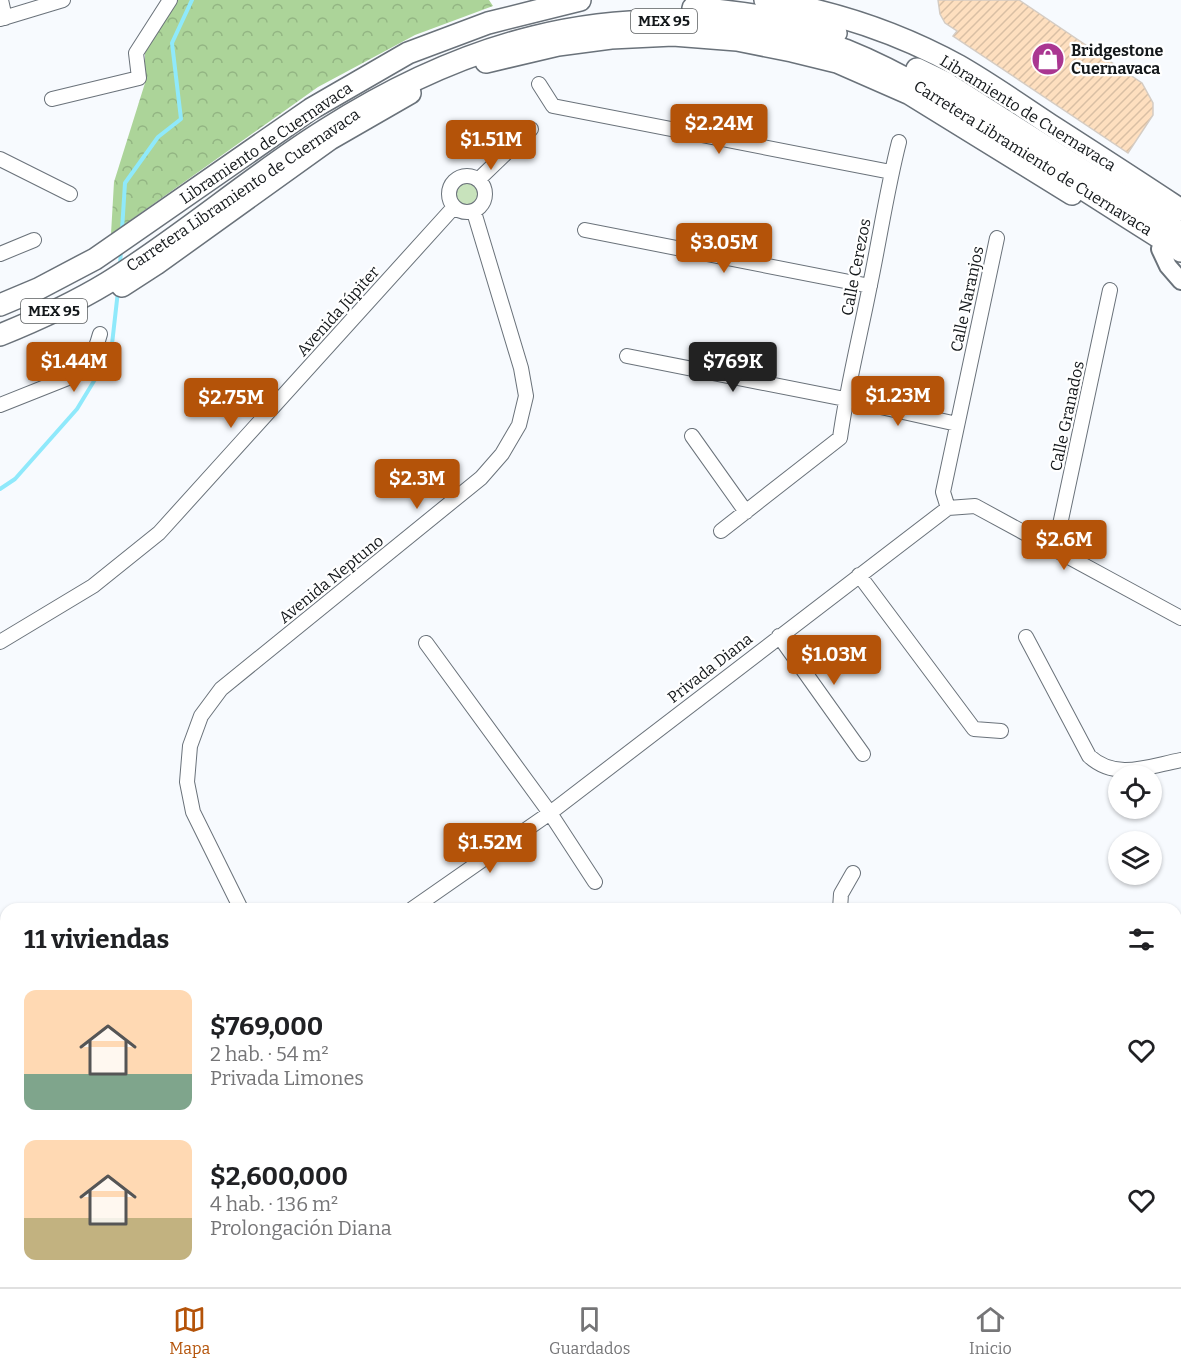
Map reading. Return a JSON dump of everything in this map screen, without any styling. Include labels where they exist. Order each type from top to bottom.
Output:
[{"type":"main road","name":"Libramiento de Cuernavaca","points":[[147,248],[311,109],[408,53],[488,23],[580,0]]},
{"type":"main road","name":"Libramiento de Cuernavaca","points":[[765,0],[809,7],[857,22],[899,38],[958,66],[1181,210]]},
{"type":"main road","name":"Carretera Libramiento de Cuernavaca","points":[[147,248],[319,120],[415,64],[491,34],[557,18],[610,10],[676,7],[745,12],[804,23],[852,38],[946,83],[1181,233]]},
{"type":"main road","name":"Carretera Libramiento de Cuernavaca","points":[[0,335],[49,314],[325,130],[420,77],[495,47],[559,31],[611,23],[674,21],[741,27],[797,37],[843,50],[928,90],[1171,250]]},
{"type":"main road","name":"MEX 95","points":[[1171,250],[1181,263]]},
{"type":"main road","name":"Carretera Libramiento de Cuernavaca","points":[[0,320],[102,277]]},
{"type":"main road","name":"MEX 95","points":[[0,305],[38,289],[102,277]]},
{"type":"main road","name":"MEX 95","points":[[0,345],[44,327],[102,277]]},
{"type":"street","points":[[1,0],[3,19],[63,0]]},
{"type":"street","points":[[52,99],[139,78],[136,53],[170,0]]},
{"type":"street","points":[[539,84],[553,106],[891,172]]},
{"type":"street","points":[[478,180],[531,129]]},
{"type":"street","name":"Calle Cerezos","points":[[721,531],[840,438],[845,399],[899,142]]},
{"type":"street","points":[[0,159],[70,194]]},
{"type":"street","points":[[465,176],[478,180],[485,191],[483,203],[474,212],[467,213],[454,207],[449,195],[453,182],[465,176]]},
{"type":"street","name":"Avenida Júpiter","points":[[0,642],[93,586],[159,533],[454,207]]},
{"type":"street","name":"Avenida Neptuno","points":[[238,903],[194,812],[187,782],[190,746],[201,716],[221,689],[481,478],[502,454],[519,425],[525,396],[521,368],[474,212]]},
{"type":"street","points":[[585,230],[870,286]]},
{"type":"street","name":"Calle Naranjos","points":[[948,508],[943,492],[997,238]]},
{"type":"street","points":[[0,254],[34,240]]},
{"type":"street","points":[[1171,250],[1168,266],[1181,281]]},
{"type":"street","name":"Calle Granados","points":[[1055,548],[1110,290]]},
{"type":"street","points":[[0,405],[74,376],[83,370],[94,356],[100,334]]},
{"type":"street","points":[[627,356],[845,399],[957,424]]},
{"type":"street","points":[[692,436],[746,512]]},
{"type":"street","points":[[948,508],[964,505],[975,506],[1181,618]]},
{"type":"street","name":"Privada Diana","points":[[421,903],[550,813],[778,636],[948,508]]},
{"type":"street","points":[[859,575],[974,729],[1001,731]]},
{"type":"street","points":[[778,636],[863,754]]},
{"type":"street","points":[[1026,637],[1089,756],[1099,765],[1112,770],[1130,771],[1181,760]]},
{"type":"street","points":[[426,643],[550,813],[595,882]]},
{"type":"street","points":[[840,903],[841,894],[853,873]]},
{"type":"green space","points":[[174,0],[489,0],[493,6],[415,35],[318,87],[111,234],[114,182],[145,83],[145,53]]},
{"type":"green space","points":[[467,180],[477,184],[481,194],[477,204],[467,208],[457,204],[453,194],[457,184]]},
{"type":"building","name":"Bridgestone Cuernavaca","points":[[938,0],[1019,0],[1142,83],[1153,103],[1153,115],[1128,153],[953,36],[957,31],[945,23],[940,14]]},
{"type":"waterway","points":[[122,230],[125,183],[158,137],[181,119],[172,43],[192,0]]},
{"type":"waterway","points":[[120,266],[121,249]]},
{"type":"waterway","points":[[0,489],[15,479],[77,409],[111,353],[118,291]]},
{"type":"place","name":"Bridgestone Cuernavaca","points":[[1048,59]]}]
